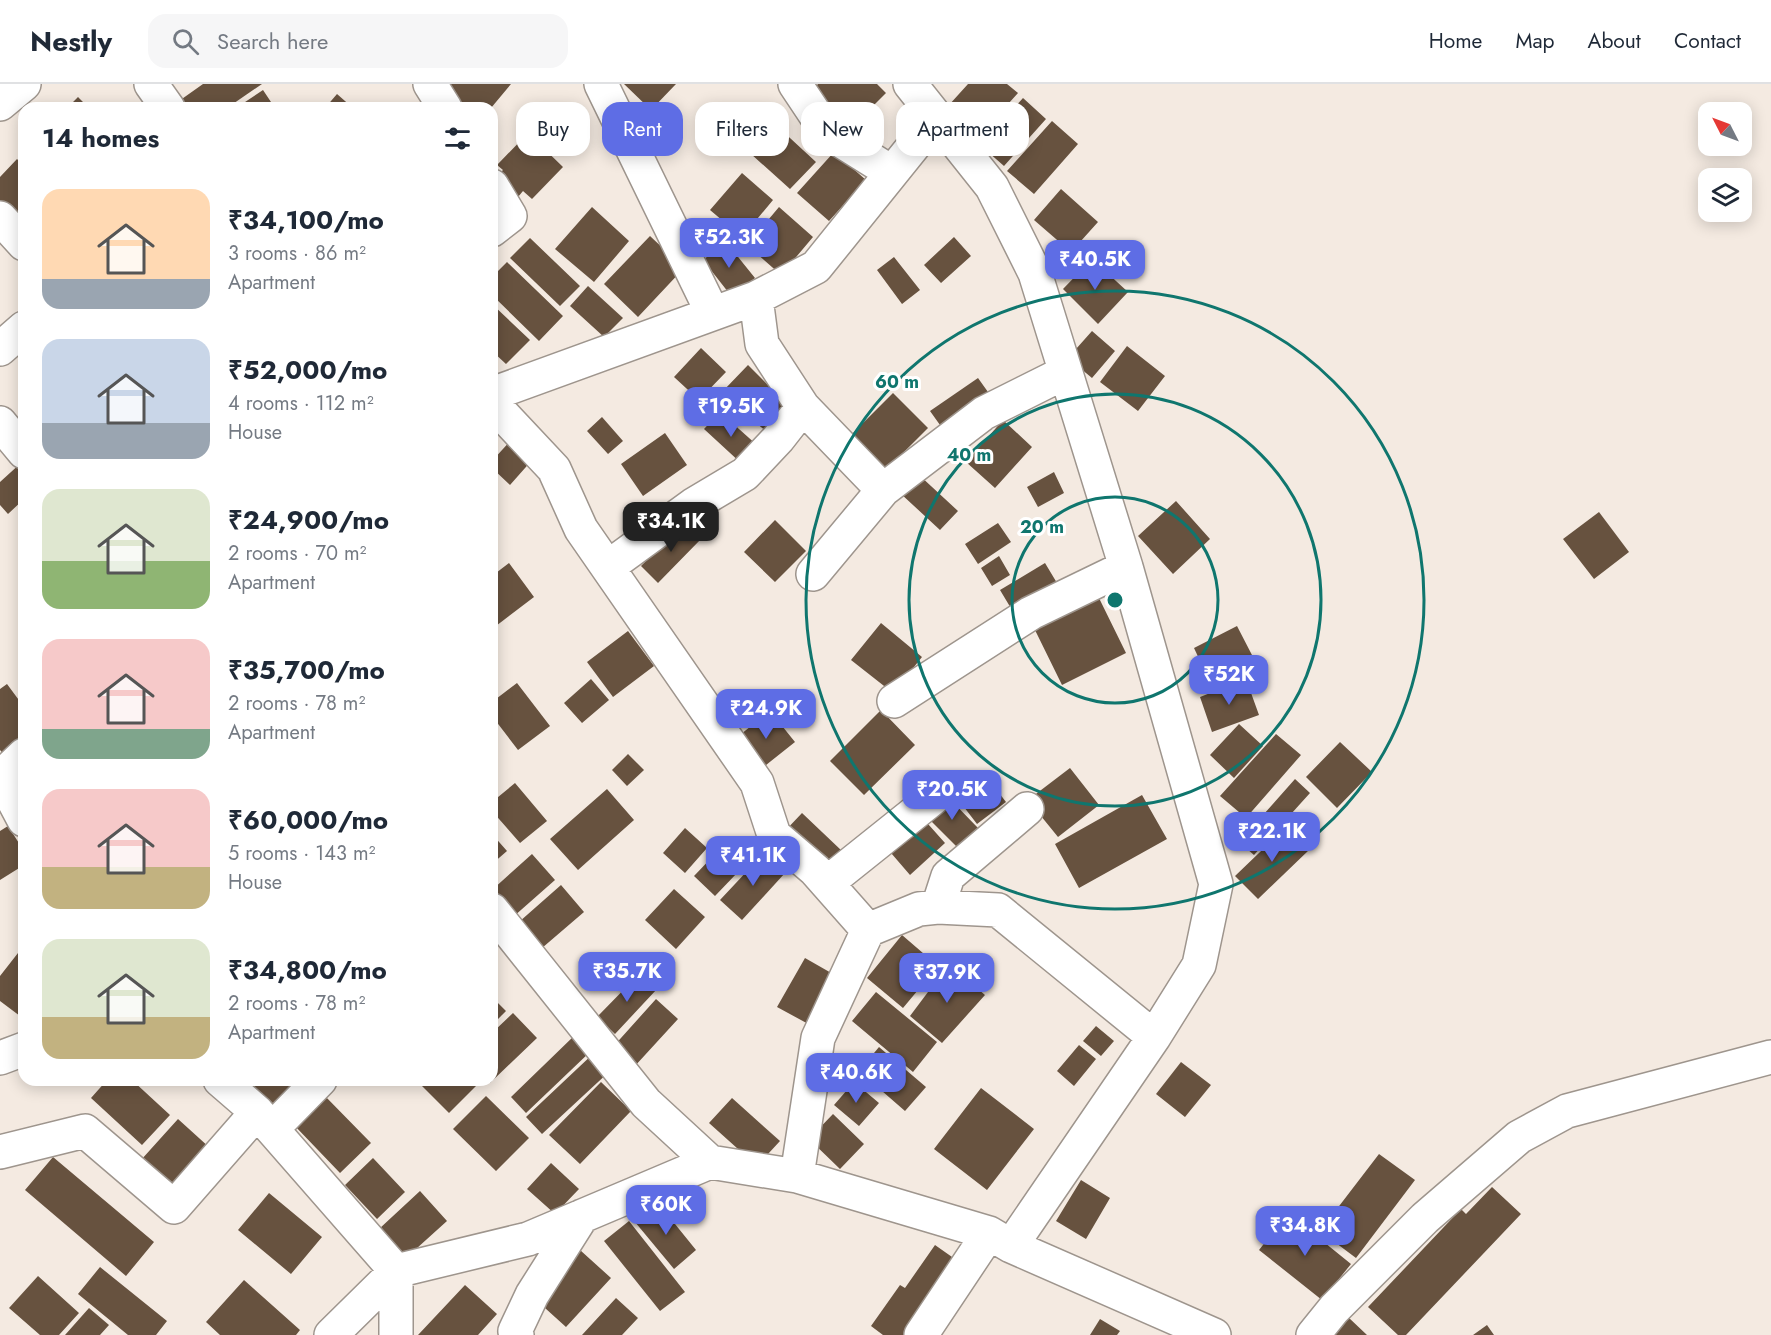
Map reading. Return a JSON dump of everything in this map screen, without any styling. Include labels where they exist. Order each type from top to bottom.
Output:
[{"type":"street","points":[[0,104],[24,84]]},
{"type":"street","points":[[150,84],[164,102]]},
{"type":"street","points":[[430,84],[441,102]]},
{"type":"street","points":[[601,84],[712,312]]},
{"type":"street","points":[[795,84],[827,132],[891,172]]},
{"type":"street","points":[[917,87],[926,102]]},
{"type":"street","points":[[498,392],[712,312],[756,298],[816,267],[904,156]]},
{"type":"street","points":[[921,1335],[1000,1239],[1154,1037],[1199,965],[1216,884],[1126,567],[1064,373],[1035,273],[992,187],[967,156]]},
{"type":"street","points":[[498,196],[510,216],[498,225]]},
{"type":"street","points":[[0,218],[18,238]]},
{"type":"street","points":[[756,298],[762,344],[803,408],[883,490]]},
{"type":"street","points":[[0,349],[18,333]]},
{"type":"street","points":[[813,574],[883,490],[984,413],[1064,373]]},
{"type":"street","points":[[608,567],[693,506],[745,474],[803,408]]},
{"type":"street","points":[[498,409],[554,469],[581,529],[757,783],[774,834],[815,870],[868,930]]},
{"type":"street","points":[[0,423],[18,445]]},
{"type":"street","points":[[894,701],[1030,614],[1126,567]]},
{"type":"street","points":[[8,769],[18,801]]},
{"type":"street","points":[[827,883],[942,791]]},
{"type":"street","points":[[938,907],[948,876],[1027,809]]},
{"type":"street","points":[[797,1176],[818,1038],[868,930],[919,909],[938,907],[998,910],[1154,1037]]},
{"type":"street","points":[[498,918],[646,1103],[710,1162]]},
{"type":"street","points":[[0,1058],[18,1051]]},
{"type":"street","points":[[1313,1335],[1334,1309],[1425,1218],[1519,1137],[1567,1111],[1771,1057]]},
{"type":"street","points":[[227,1086],[265,1121],[396,1270],[396,1335]]},
{"type":"street","points":[[0,1152],[85,1131],[174,1207],[265,1121],[312,1086]]},
{"type":"street","points":[[331,1335],[396,1270],[528,1239],[710,1162],[797,1176],[1000,1239],[1215,1335]]},
{"type":"street","points":[[517,1335],[515,1331],[532,1295],[582,1216]]},
{"type":"building","points":[[203,84],[262,84],[236,102],[179,101]]},
{"type":"building","points":[[442,84],[511,84],[496,102],[459,102],[440,86]]},
{"type":"building","points":[[624,84],[676,84],[659,102],[643,102]]},
{"type":"building","points":[[818,84],[877,84],[886,93],[877,102],[828,102],[814,88]]},
{"type":"building","points":[[968,84],[1007,84],[1018,93],[1010,102],[952,102]]},
{"type":"building","points":[[263,90],[271,102],[245,102]]},
{"type":"building","points":[[337,94],[346,102],[330,102]]},
{"type":"building","points":[[78,97],[83,102],[73,102]]},
{"type":"building","points":[[1029,103],[1046,119],[1029,138]]},
{"type":"building","points":[[1052,121],[1078,144],[1034,194],[1007,171],[1020,156],[1029,156],[1029,147]]},
{"type":"building","points":[[789,137],[801,148],[801,156],[810,156],[816,162],[790,189],[753,156],[789,156]]},
{"type":"building","points":[[516,145],[516,156],[552,156],[563,167],[532,199],[523,191],[518,197],[498,177],[503,170],[498,166]]},
{"type":"building","points":[[830,156],[839,156],[866,180],[829,221],[797,193]]},
{"type":"building","points":[[993,156],[1013,156],[1004,166]]},
{"type":"building","points":[[18,160],[18,213],[16,215],[0,200],[0,177]]},
{"type":"building","points":[[742,173],[773,200],[742,237],[710,210]]},
{"type":"building","points":[[1061,189],[1098,222],[1071,252],[1034,220]]},
{"type":"building","points":[[592,207],[629,241],[594,282],[555,249]]},
{"type":"building","points":[[779,207],[813,237],[781,275],[747,245]]},
{"type":"building","points":[[650,236],[684,268],[638,317],[604,284]]},
{"type":"building","points":[[954,237],[971,256],[941,283],[924,265]]},
{"type":"building","points":[[530,238],[580,286],[560,306],[510,258]]},
{"type":"building","points":[[726,242],[755,278],[732,297],[703,260]]},
{"type":"building","points":[[894,257],[920,290],[902,304],[877,270]]},
{"type":"building","points":[[1092,259],[1128,292],[1098,324],[1063,289]]},
{"type":"building","points":[[507,262],[563,316],[539,341],[498,301],[498,271]]},
{"type":"building","points":[[588,286],[623,318],[604,337],[570,306]]},
{"type":"building","points":[[498,310],[530,340],[506,364],[498,357]]},
{"type":"building","points":[[1092,331],[1115,351],[1092,378],[1068,358]]},
{"type":"building","points":[[1127,346],[1165,376],[1138,411],[1100,382]]},
{"type":"building","points":[[701,348],[726,372],[699,400],[674,377]]},
{"type":"building","points":[[748,365],[770,387],[744,413],[723,391]]},
{"type":"building","points":[[978,378],[993,399],[945,432],[930,411]]},
{"type":"building","points":[[774,391],[790,406],[767,432],[750,418]]},
{"type":"building","points":[[893,393],[928,428],[883,473],[848,438]]},
{"type":"building","points":[[720,412],[758,446],[742,464],[704,429]]},
{"type":"building","points":[[602,417],[623,441],[608,454],[587,431]]},
{"type":"building","points":[[1003,420],[1032,447],[995,488],[966,462]]},
{"type":"building","points":[[665,433],[687,465],[643,496],[621,464]]},
{"type":"building","points":[[512,439],[533,459],[510,485],[498,474],[498,454]]},
{"type":"building","points":[[18,466],[18,505],[8,514],[0,505],[0,482]]},
{"type":"building","points":[[1054,472],[1064,493],[1038,507],[1027,487]]},
{"type":"building","points":[[918,474],[958,511],[940,530],[900,493]]},
{"type":"building","points":[[1176,501],[1210,539],[1173,574],[1138,536]]},
{"type":"building","points":[[1599,512],[1629,552],[1594,579],[1563,539]]},
{"type":"building","points":[[775,520],[806,551],[775,582],[744,552]]},
{"type":"building","points":[[684,522],[701,539],[658,583],[641,566]]},
{"type":"building","points":[[998,523],[1011,542],[978,564],[965,544]]},
{"type":"building","points":[[999,556],[1010,575],[992,586],[981,568]]},
{"type":"building","points":[[509,563],[534,597],[498,624],[498,571]]},
{"type":"building","points":[[1045,563],[1057,583],[1012,610],[1000,590]]},
{"type":"building","points":[[1098,596],[1126,653],[1062,685],[1034,628]]},
{"type":"building","points":[[881,623],[922,657],[893,693],[851,660]]},
{"type":"building","points":[[1237,626],[1253,657],[1209,680],[1194,648]]},
{"type":"building","points":[[628,631],[654,666],[613,697],[587,662]]},
{"type":"building","points":[[591,679],[609,700],[582,723],[564,703]]},
{"type":"building","points":[[1246,679],[1259,715],[1212,732],[1200,697]]},
{"type":"building","points":[[517,683],[550,726],[518,750],[498,724],[498,697]]},
{"type":"building","points":[[7,684],[18,699],[18,746],[5,756],[0,750],[0,689]]},
{"type":"building","points":[[881,710],[915,745],[864,795],[830,761]]},
{"type":"building","points":[[770,711],[795,742],[761,769],[736,738]]},
{"type":"building","points":[[1239,724],[1263,746],[1234,778],[1210,755]]},
{"type":"building","points":[[1276,734],[1301,755],[1246,818],[1220,796]]},
{"type":"building","points":[[1340,742],[1372,772],[1337,808],[1306,777]]},
{"type":"building","points":[[628,754],[644,770],[627,786],[612,770]]},
{"type":"building","points":[[1070,768],[1099,805],[1058,837],[1028,800]]},
{"type":"building","points":[[983,772],[1006,802],[977,824],[954,794]]},
{"type":"building","points":[[1295,779],[1310,793],[1254,855],[1239,842]]},
{"type":"building","points":[[515,783],[547,821],[520,843],[498,818],[498,797]]},
{"type":"building","points":[[607,789],[634,820],[578,870],[550,839]]},
{"type":"building","points":[[946,795],[978,828],[958,848],[925,815]]},
{"type":"building","points":[[1142,795],[1167,839],[1079,888],[1055,844]]},
{"type":"building","points":[[802,813],[842,851],[824,870],[784,832]]},
{"type":"building","points":[[920,815],[945,843],[910,875],[885,846]]},
{"type":"building","points":[[8,826],[18,842],[18,869],[0,880],[0,831]]},
{"type":"building","points":[[1286,827],[1309,850],[1258,899],[1235,876]]},
{"type":"building","points":[[685,828],[707,848],[685,873],[663,853]]},
{"type":"building","points":[[498,841],[507,851],[498,859]]},
{"type":"building","points":[[717,852],[738,872],[715,896],[694,876]]},
{"type":"building","points":[[764,853],[785,873],[742,920],[720,900]]},
{"type":"building","points":[[532,854],[555,880],[513,917],[498,901],[498,885]]},
{"type":"building","points":[[561,885],[584,912],[542,948],[519,922]]},
{"type":"building","points":[[674,889],[705,917],[676,949],[645,920]]},
{"type":"building","points":[[902,935],[938,966],[903,1008],[867,978]]},
{"type":"building","points":[[18,953],[18,1014],[0,1001],[0,976]]},
{"type":"building","points":[[805,958],[840,978],[812,1026],[777,1007]]},
{"type":"building","points":[[949,964],[985,995],[942,1043],[910,1016]]},
{"type":"building","points":[[640,973],[657,989],[615,1034],[597,1017]]},
{"type":"building","points":[[876,992],[937,1042],[913,1072],[852,1021]]},
{"type":"building","points":[[656,999],[678,1019],[634,1067],[612,1048]]},
{"type":"building","points":[[498,1003],[506,1011],[498,1019]]},
{"type":"building","points":[[513,1013],[537,1038],[498,1075],[498,1027]]},
{"type":"building","points":[[1096,1026],[1114,1041],[1101,1056],[1083,1041]]},
{"type":"building","points":[[575,1035],[591,1051],[526,1113],[511,1097]]},
{"type":"building","points":[[1079,1045],[1096,1059],[1074,1086],[1057,1071]]},
{"type":"building","points":[[879,1047],[926,1087],[905,1111],[859,1071]]},
{"type":"building","points":[[595,1052],[611,1070],[542,1134],[526,1117]]},
{"type":"building","points":[[1181,1062],[1211,1085],[1185,1117],[1156,1094]]},
{"type":"building","points":[[601,1082],[631,1111],[580,1164],[549,1135]]},
{"type":"building","points":[[854,1082],[879,1103],[859,1126],[834,1105]]},
{"type":"building","points":[[102,1086],[139,1086],[170,1115],[142,1145],[91,1098]]},
{"type":"building","points":[[246,1086],[304,1086],[278,1115]]},
{"type":"building","points":[[422,1086],[476,1086],[449,1113]]},
{"type":"building","points":[[981,1088],[1034,1129],[987,1190],[934,1149]]},
{"type":"building","points":[[323,1094],[371,1143],[340,1173],[293,1124]]},
{"type":"building","points":[[486,1096],[529,1138],[496,1171],[453,1129]]},
{"type":"building","points":[[732,1098],[780,1141],[757,1166],[709,1123]]},
{"type":"building","points":[[833,1114],[864,1144],[840,1169],[809,1139]]},
{"type":"building","points":[[178,1119],[210,1148],[172,1189],[141,1160]]},
{"type":"building","points":[[1379,1154],[1415,1180],[1356,1258],[1320,1231]]},
{"type":"building","points":[[53,1157],[154,1242],[126,1276],[25,1190]]},
{"type":"building","points":[[373,1158],[405,1192],[377,1219],[345,1185]]},
{"type":"building","points":[[551,1163],[579,1189],[555,1214],[527,1189]]},
{"type":"building","points":[[1081,1180],[1110,1198],[1086,1239],[1056,1221]]},
{"type":"building","points":[[1492,1187],[1521,1214],[1406,1335],[1398,1335],[1368,1307],[1461,1209],[1466,1214]]},
{"type":"building","points":[[420,1191],[447,1221],[406,1258],[379,1229]]},
{"type":"building","points":[[269,1193],[322,1237],[291,1274],[238,1230]]},
{"type":"building","points":[[658,1203],[696,1250],[674,1269],[635,1222]]},
{"type":"building","points":[[1288,1213],[1351,1264],[1322,1300],[1259,1250]]},
{"type":"building","points":[[629,1221],[685,1292],[660,1311],[604,1241]]},
{"type":"building","points":[[935,1245],[962,1264],[911,1335],[883,1335],[871,1326],[900,1285],[905,1288]]},
{"type":"building","points":[[580,1250],[611,1278],[566,1327],[535,1299]]},
{"type":"building","points":[[100,1267],[167,1321],[156,1335],[128,1335],[78,1294]]},
{"type":"building","points":[[38,1276],[79,1313],[59,1335],[40,1335],[9,1308]]},
{"type":"building","points":[[244,1280],[300,1330],[296,1335],[220,1335],[206,1322]]},
{"type":"building","points":[[465,1285],[497,1314],[478,1335],[418,1335]]},
{"type":"building","points":[[616,1298],[638,1318],[622,1335],[582,1335]]},
{"type":"building","points":[[89,1308],[109,1325],[100,1335],[65,1335]]},
{"type":"building","points":[[1348,1317],[1367,1335],[1331,1335]]},
{"type":"building","points":[[1100,1319],[1120,1331],[1117,1335],[1090,1335]]},
{"type":"building","points":[[1487,1325],[1494,1335],[1473,1335]]}]
